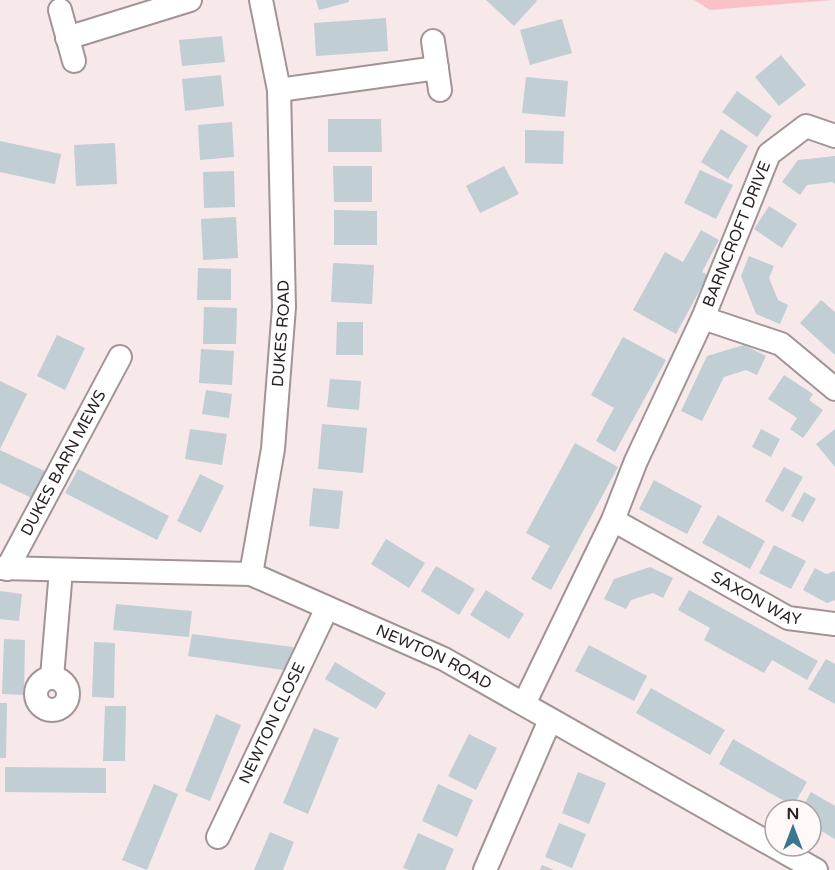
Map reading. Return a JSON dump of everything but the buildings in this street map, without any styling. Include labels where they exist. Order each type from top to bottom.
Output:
[{"type":"street","points":[[67,38],[189,0]]},
{"type":"street","name":"DUKES ROAD","points":[[251,574],[273,449],[284,307],[279,90],[261,0]]},
{"type":"street","points":[[60,10],[74,61]]},
{"type":"street","points":[[433,41],[440,90]]},
{"type":"street","points":[[279,90],[436,68]]},
{"type":"street","name":"BARNCROFT DRIVE","points":[[524,704],[613,520],[636,460],[703,318],[769,154],[806,126],[835,136]]},
{"type":"street","name":"BARNCROFT DRIVE","points":[[703,318],[781,344],[835,388]]},
{"type":"street","name":"DUKES BARN MEWS","points":[[4,568],[120,357]]},
{"type":"street","name":"SAXON WAY","points":[[613,520],[788,618],[835,624]]},
{"type":"street","name":"NEWTON ROAD","points":[[4,568],[251,574],[444,659],[816,870]]},
{"type":"street","points":[[52,677],[61,570]]},
{"type":"street","name":"NEWTON CLOSE","points":[[218,837],[327,608]]},
{"type":"street","points":[[485,870],[550,720]]},
{"type":"shaded area","points":[[694,0],[833,0],[710,10]]}]
